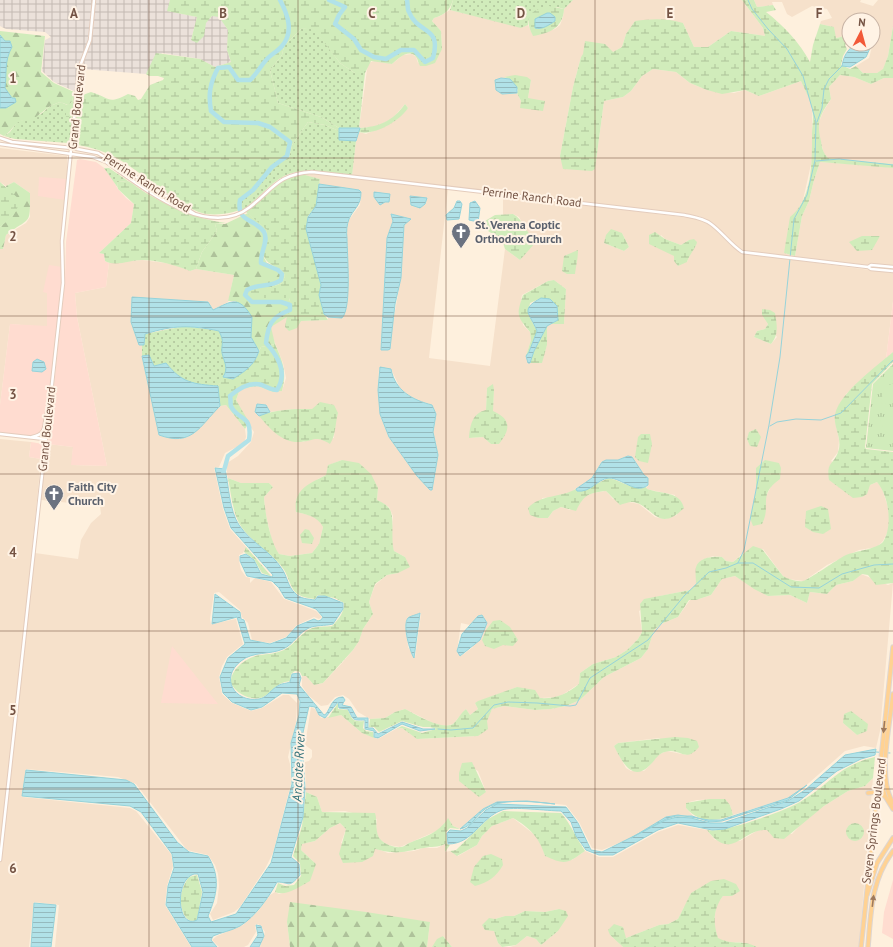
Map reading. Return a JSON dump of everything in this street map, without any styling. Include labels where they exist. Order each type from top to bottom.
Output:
[{"type":"main road","name":"Seven Springs Boulevard","points":[[861,947],[893,647]]},
{"type":"main road","name":"Seven Springs Boulevard","points":[[893,694],[885,783],[893,803]]},
{"type":"main road","points":[[880,771],[882,788],[893,810]]},
{"type":"main road","points":[[878,782],[868,793],[877,792],[886,798]]},
{"type":"main road","points":[[861,947],[870,883],[877,863],[893,838]]},
{"type":"main road","name":"Seven Springs Boulevard","points":[[868,947],[874,888],[882,866],[893,851]]},
{"type":"street","name":"Grand Boulevard","points":[[0,860],[45,439],[64,279],[62,241],[72,153],[79,69],[88,45],[94,0]]},
{"type":"street","name":"Perrine Ranch Road","points":[[0,138],[12,142],[88,150],[104,156],[198,215]]},
{"type":"street","name":"Perrine Ranch Road","points":[[0,144],[72,153],[100,160],[176,207],[211,218],[234,216],[246,210],[280,180],[300,173],[312,172],[699,218],[711,224],[731,244],[742,252],[893,271]]},
{"type":"street","name":"Perrine Ranch Road","points":[[868,267],[871,265],[893,267]]},
{"type":"street","points":[[29,438],[39,436],[43,432],[49,408]]},
{"type":"street","points":[[0,434],[45,439]]},
{"type":"shaded area","points":[[0,0],[93,0],[88,40],[78,69],[76,92],[54,82],[42,71],[45,40],[51,37],[45,32],[6,29],[0,26]]},
{"type":"shaded area","points":[[96,0],[170,0],[168,11],[197,17],[191,40],[204,36],[205,23],[212,16],[219,16],[228,30],[227,50],[231,62],[215,67],[200,59],[162,53],[146,74],[82,69],[80,91],[78,92],[80,69],[91,40]]},
{"type":"shaded area","points":[[573,0],[742,0],[763,28],[765,36],[731,31],[708,47],[694,47],[683,23],[626,34],[622,47],[613,52],[583,55],[581,57],[573,87],[560,156],[595,169],[604,101],[623,97],[631,91],[642,76],[653,69],[676,72],[690,83],[707,90],[734,93],[745,90],[759,96],[801,81],[810,100],[812,111],[812,160],[803,200],[796,213],[784,253],[795,256],[802,216],[809,201],[820,162],[878,166],[893,168],[893,266],[867,265],[743,251],[732,243],[712,223],[699,216],[352,176],[356,141],[359,132],[366,134],[396,120],[408,108],[405,104],[392,119],[375,127],[359,128],[368,63],[377,60],[392,64],[403,55],[412,54],[416,57],[418,63],[442,49],[441,31],[432,21],[434,18],[450,10],[521,27],[528,25],[533,35],[555,29],[560,25],[564,9]],"holes":[[[501,78],[531,80],[528,98],[521,101],[517,93],[502,94]]]},
{"type":"shaded area","points":[[754,0],[861,0],[860,2],[873,6],[878,0],[893,0],[893,26],[888,56],[883,70],[877,73],[863,73],[856,66],[869,58],[871,52],[881,52],[881,12],[841,12],[841,37],[835,38],[834,27],[820,24],[821,21],[832,18],[827,9],[812,6],[792,17],[787,14],[782,2],[772,2],[773,5],[757,7]]},
{"type":"shaded area","points":[[840,75],[854,77],[871,84],[884,78],[893,78],[893,164],[828,158],[824,154],[817,127],[823,112],[831,99],[829,87]]},
{"type":"shaded area","points":[[0,148],[67,156],[67,179],[61,241],[62,267],[44,292],[47,292],[47,327],[10,324],[0,405],[0,249],[3,249],[6,235],[26,223],[30,217],[30,193],[14,182],[6,186],[0,182]]},
{"type":"shaded area","points":[[80,159],[96,162],[107,170],[118,189],[134,204],[131,223],[99,253],[104,254],[105,261],[109,263],[106,287],[75,293],[77,317],[107,466],[71,465],[73,447],[48,444],[65,279],[66,242],[77,160]]},
{"type":"shaded area","points":[[312,174],[448,189],[429,358],[490,366],[505,249],[520,260],[529,235],[519,217],[513,214],[503,215],[503,195],[698,219],[710,225],[730,245],[742,253],[893,273],[893,301],[886,359],[846,394],[835,420],[839,440],[838,452],[831,461],[870,485],[877,482],[882,488],[891,517],[888,531],[883,541],[877,547],[859,550],[827,565],[804,581],[788,579],[783,576],[763,549],[743,553],[733,562],[726,561],[722,557],[713,556],[702,560],[696,567],[696,584],[690,590],[660,596],[639,611],[642,632],[638,639],[627,650],[616,657],[593,664],[580,673],[579,684],[559,697],[540,698],[517,687],[475,703],[478,709],[470,715],[466,709],[453,724],[445,726],[435,724],[405,709],[395,712],[385,718],[370,719],[358,712],[349,699],[343,695],[335,697],[328,705],[321,706],[308,695],[302,686],[302,676],[306,676],[314,685],[323,683],[342,663],[359,641],[363,629],[373,614],[369,602],[375,585],[387,575],[398,573],[405,557],[394,551],[391,542],[393,516],[389,507],[377,500],[378,488],[342,460],[329,465],[326,475],[318,479],[296,512],[319,519],[323,527],[319,544],[312,553],[290,556],[279,554],[273,546],[265,510],[264,497],[273,487],[269,483],[241,483],[228,478],[227,475],[227,463],[238,456],[251,442],[254,432],[241,413],[236,400],[240,389],[258,386],[273,392],[282,391],[286,378],[283,363],[271,333],[271,327],[287,316],[301,321],[328,320],[328,317],[342,318],[344,316],[348,278],[346,239],[348,221],[360,205],[361,192],[359,190],[319,184],[320,179],[304,175]],"holes":[[[391,214],[400,216],[406,222],[404,225],[401,278],[388,350],[381,350],[387,238],[393,221]],[[622,233],[629,247],[624,251],[604,243]],[[661,235],[665,239],[681,245],[689,240],[696,246],[692,250],[687,262],[655,246]],[[554,280],[566,289],[564,324],[551,324],[547,326],[547,345],[541,363],[528,363],[526,356],[531,340],[530,332],[523,325],[522,295],[548,281]],[[762,315],[777,337],[771,344],[754,337],[757,331],[765,329],[768,324]],[[379,369],[391,369],[400,388],[414,400],[432,405],[436,414],[433,432],[437,451],[437,462],[433,486],[430,490],[417,476],[389,437],[380,414],[378,390]],[[487,388],[494,390],[491,444],[483,437],[469,438],[486,411]],[[257,404],[266,405],[270,412],[293,409],[338,413],[335,423],[334,438],[311,439],[303,442],[255,412]],[[628,456],[635,462],[644,475],[648,485],[646,489],[675,495],[677,515],[665,519],[655,517],[639,504],[613,499],[606,491],[593,493],[582,498],[570,510],[561,507],[553,511],[548,518],[542,498],[556,497],[571,492],[592,478],[602,462],[618,460]],[[756,468],[772,484],[764,501],[750,518],[756,490]],[[420,613],[415,658],[408,647],[406,621],[409,617]],[[478,616],[473,647],[461,656],[457,651],[461,623],[470,625]]]},
{"type":"shaded area","points":[[39,177],[67,179],[65,200],[38,196]]},
{"type":"shaded area","points":[[142,260],[173,264],[190,271],[196,269],[234,275],[228,302],[213,310],[208,302],[133,297],[132,310],[139,345],[142,345],[142,356],[159,435],[179,439],[188,437],[220,406],[226,405],[245,429],[246,437],[244,443],[225,453],[219,467],[214,468],[223,509],[230,529],[246,547],[243,553],[239,555],[241,570],[246,577],[250,578],[250,583],[255,578],[271,582],[284,599],[316,611],[322,617],[319,619],[314,617],[297,625],[286,637],[270,643],[255,641],[252,640],[248,623],[242,617],[240,610],[219,592],[214,593],[210,619],[211,624],[236,619],[243,644],[227,657],[222,666],[219,677],[222,694],[232,703],[251,711],[262,708],[283,695],[289,695],[297,703],[296,722],[288,757],[290,764],[291,784],[273,853],[265,869],[240,907],[234,912],[213,920],[210,914],[217,903],[219,886],[218,874],[215,865],[208,855],[187,850],[136,784],[118,777],[26,769],[22,797],[130,808],[136,811],[171,854],[173,866],[167,886],[165,905],[191,947],[55,947],[59,905],[34,902],[29,947],[0,947],[0,439],[31,442],[29,457],[41,459],[16,714],[35,553],[78,559],[81,540],[91,523],[101,514],[100,506],[40,501],[48,444],[73,447],[72,465],[107,466],[77,317],[75,293],[106,287],[109,263]]},
{"type":"shaded area","points":[[49,265],[62,267],[62,279],[48,408],[43,429],[38,434],[29,436],[0,433],[0,405],[10,324],[47,326],[47,293],[43,292]]},
{"type":"shaded area","points":[[893,301],[893,352],[886,359]]},
{"type":"shaded area","points":[[31,442],[43,444],[41,459],[29,457]]},
{"type":"shaded area","points":[[861,574],[888,585],[893,583],[880,731],[876,748],[864,746],[845,751],[801,790],[788,798],[733,815],[730,805],[724,799],[697,800],[686,803],[686,808],[693,816],[678,815],[666,817],[631,838],[602,850],[592,848],[579,822],[566,805],[527,801],[497,802],[483,809],[460,829],[453,826],[448,819],[439,830],[400,847],[388,845],[379,839],[376,830],[377,819],[345,811],[322,812],[317,797],[306,792],[305,762],[309,761],[312,757],[312,750],[305,745],[311,707],[315,709],[321,718],[341,715],[362,733],[378,739],[396,729],[402,728],[418,739],[478,736],[492,709],[504,706],[535,710],[551,709],[566,706],[580,700],[604,677],[641,658],[648,649],[654,630],[661,624],[678,617],[690,600],[696,600],[711,595],[722,579],[735,576],[768,596],[790,595],[807,603],[810,592],[827,594],[836,585],[853,581]],"holes":[[[843,723],[868,724],[857,735]],[[659,738],[687,755],[667,751],[658,755],[644,771],[631,771],[626,768],[614,746],[618,743]],[[462,763],[478,771],[486,792]]]},
{"type":"shaded area","points":[[172,646],[218,704],[161,703]]},
{"type":"shaded area","points":[[873,778],[859,947],[757,947],[742,942],[728,943],[718,939],[714,926],[716,905],[723,896],[732,896],[736,884],[684,907],[678,919],[668,924],[659,925],[626,938],[610,935],[623,947],[510,947],[516,945],[527,936],[536,939],[541,945],[558,931],[559,909],[545,912],[525,911],[514,916],[505,916],[495,919],[494,931],[498,943],[502,947],[452,947],[443,936],[432,947],[427,947],[430,922],[287,922],[290,947],[260,947],[265,932],[258,924],[255,925],[256,932],[248,945],[244,947],[219,947],[212,940],[217,936],[243,925],[258,911],[270,895],[275,892],[279,894],[290,891],[316,864],[301,850],[302,844],[315,841],[330,828],[340,823],[346,829],[341,843],[375,848],[388,853],[414,851],[423,848],[437,848],[445,844],[445,852],[450,851],[458,856],[477,845],[482,836],[492,826],[513,818],[535,835],[541,843],[545,856],[572,860],[585,851],[599,857],[613,857],[658,832],[678,825],[707,830],[715,840],[740,841],[760,829],[792,834],[805,820],[824,806],[848,791],[865,786]]},
{"type":"shaded area","points":[[893,880],[893,939],[882,933],[884,912]]},
{"type":"green space","points":[[170,0],[453,0],[446,12],[434,18],[432,21],[441,31],[442,49],[435,63],[426,66],[420,66],[416,57],[407,54],[392,64],[371,61],[365,73],[355,73],[340,63],[313,28],[301,29],[284,46],[282,55],[270,70],[278,103],[321,117],[339,128],[339,131],[325,125],[308,122],[292,145],[289,159],[274,169],[250,191],[238,205],[242,209],[230,213],[205,214],[194,210],[174,198],[115,157],[74,144],[78,92],[80,96],[91,92],[112,100],[128,94],[135,96],[138,100],[141,99],[150,85],[163,80],[164,78],[149,76],[146,74],[156,53],[200,59],[215,67],[231,62],[227,50],[228,30],[219,17],[212,16],[206,23],[204,36],[197,43],[191,40],[197,17],[167,11]]},
{"type":"green space","points":[[453,0],[573,0],[564,9],[557,7],[528,21],[528,25],[521,28],[450,10]]},
{"type":"green space","points":[[742,0],[754,0],[757,7],[773,5],[776,10],[766,12],[791,35],[810,62],[813,45],[820,24],[834,27],[836,38],[841,37],[841,52],[845,52],[841,65],[850,69],[856,66],[863,73],[877,73],[883,69],[888,56],[893,26],[893,78],[884,78],[871,84],[854,77],[840,75],[829,87],[831,99],[820,119],[819,129],[822,148],[828,158],[893,164],[893,168],[820,162],[809,201],[802,216],[795,256],[784,253],[790,217],[798,209],[807,190],[810,178],[812,155],[813,112],[809,98],[801,81],[759,96],[745,90],[722,94],[690,83],[676,72],[653,69],[642,76],[631,91],[623,97],[604,101],[595,169],[592,171],[563,169],[560,156],[573,87],[583,54],[585,41],[605,44],[613,52],[622,47],[626,34],[635,21],[653,19],[671,20],[683,23],[694,47],[708,47],[731,31],[765,36],[763,28]]},
{"type":"green space","points":[[549,6],[564,9],[561,21],[550,31],[533,36],[529,24],[530,15],[537,10]]},
{"type":"green space","points":[[313,27],[340,63],[355,73],[365,73],[359,128],[339,128],[321,117],[278,103],[270,70],[282,55],[284,46],[301,29]]},
{"type":"green space","points":[[0,31],[45,36],[41,72],[54,83],[74,92],[72,102],[68,105],[60,102],[50,106],[32,120],[18,122],[4,136],[0,134]]},
{"type":"green space","points":[[515,75],[527,77],[531,80],[528,98],[545,101],[543,111],[520,108],[521,101],[517,93],[518,90],[510,79],[504,77]]},
{"type":"green space","points":[[74,92],[76,92],[74,117],[66,117],[65,104],[67,105],[72,102]]},
{"type":"green space","points":[[60,102],[65,104],[66,108],[74,117],[70,140],[68,143],[15,139],[4,136],[10,132],[17,122],[41,114],[50,106]]},
{"type":"green space","points":[[405,104],[408,108],[393,122],[379,130],[365,133],[359,132],[359,128],[373,126],[390,119],[396,115]]},
{"type":"green space","points":[[308,122],[325,125],[339,131],[339,140],[356,141],[352,176],[314,171],[296,172],[279,179],[243,210],[238,205],[267,173],[289,159],[292,145]]},
{"type":"green space","points":[[104,168],[109,168],[128,181],[117,182],[118,188]]},
{"type":"green space","points":[[300,174],[310,174],[305,175],[320,179],[316,206],[308,216],[306,229],[321,285],[319,295],[324,314],[328,320],[301,321],[297,328],[289,331],[285,327],[287,316],[292,308],[289,298],[247,298],[243,294],[246,288],[264,289],[282,283],[285,276],[283,271],[265,259],[264,251],[267,230],[246,212],[281,181]]},
{"type":"green space","points":[[128,181],[146,193],[175,208],[204,219],[226,223],[215,224],[217,231],[202,252],[196,269],[190,271],[166,263],[148,260],[118,263],[109,263],[105,261],[104,254],[99,253],[131,223],[134,204],[118,189],[117,182]]},
{"type":"green space","points":[[0,182],[19,199],[19,204],[16,211],[0,227]]},
{"type":"green space","points":[[14,182],[30,193],[29,216],[25,222],[6,235],[3,249],[0,249],[0,227],[13,215],[6,186]]},
{"type":"green space","points":[[248,213],[267,230],[263,256],[267,263],[283,271],[285,276],[282,283],[262,291],[246,288],[251,298],[289,298],[292,308],[287,317],[271,327],[275,344],[261,347],[259,351],[251,337],[252,317],[235,301],[228,301],[234,275],[196,269],[202,252],[217,231],[215,224],[225,224]]},
{"type":"green space","points":[[513,214],[520,219],[536,242],[520,260],[505,249],[502,240],[485,229],[485,221],[495,215]]},
{"type":"green space","points":[[611,229],[622,233],[629,247],[624,251],[604,243],[606,235]]},
{"type":"green space","points":[[655,232],[665,239],[681,245],[694,239],[697,242],[687,262],[678,266],[674,261],[674,256],[649,244],[649,235]]},
{"type":"green space","points":[[862,236],[880,236],[872,250],[857,251],[849,242]]},
{"type":"green space","points":[[578,250],[575,274],[567,274],[562,271],[564,256]]},
{"type":"green space","points":[[554,280],[566,289],[564,324],[551,324],[558,320],[541,298],[530,303],[528,314],[537,331],[526,356],[531,340],[530,332],[520,319],[519,315],[519,307],[523,295],[548,281]]},
{"type":"green space","points":[[762,309],[770,310],[775,313],[777,325],[776,333],[771,344],[754,337],[757,331],[765,329],[768,324],[762,315]]},
{"type":"green space","points":[[185,326],[219,331],[223,340],[222,353],[227,372],[218,386],[195,383],[183,379],[166,363],[154,366],[149,355],[142,356],[142,345],[144,345],[145,334]]},
{"type":"green space","points":[[547,326],[547,345],[542,363],[530,363],[534,351]]},
{"type":"green space","points":[[275,344],[280,356],[284,373],[282,391],[273,392],[258,386],[240,389],[236,400],[249,422],[245,429],[226,405],[220,406],[218,386],[223,377],[233,379],[247,369],[253,363],[261,347]]},
{"type":"green space","points":[[893,352],[893,362],[872,384],[865,447],[866,449],[893,452],[893,583],[876,585],[868,575],[862,574],[853,581],[836,585],[827,594],[810,592],[807,603],[790,595],[768,596],[754,589],[735,576],[722,579],[711,595],[696,600],[689,600],[678,617],[661,624],[654,630],[648,649],[641,658],[604,677],[580,700],[566,706],[535,710],[504,706],[492,709],[487,721],[488,729],[478,736],[417,739],[402,728],[396,729],[402,726],[422,733],[436,729],[402,721],[379,732],[374,727],[369,727],[370,719],[385,718],[395,712],[405,709],[437,724],[449,725],[454,723],[466,709],[470,715],[478,709],[475,703],[478,701],[517,687],[535,690],[540,698],[556,697],[570,691],[579,684],[580,673],[593,664],[616,657],[627,650],[638,639],[642,632],[640,604],[644,599],[690,590],[696,584],[696,567],[703,559],[722,557],[726,561],[733,562],[753,546],[762,549],[783,576],[793,580],[803,581],[846,555],[871,548],[883,542],[889,520],[887,503],[877,482],[870,485],[867,494],[862,497],[853,498],[829,480],[828,474],[829,466],[836,456],[839,447],[839,438],[835,424],[835,415],[838,407],[843,398],[859,381]]},
{"type":"green space","points":[[893,364],[893,451],[866,448],[873,384]]},
{"type":"green space","points":[[893,383],[893,403],[882,404],[884,392],[887,387]]},
{"type":"green space","points":[[493,384],[493,411],[503,417],[507,425],[506,434],[499,444],[491,444],[483,437],[469,438],[471,425],[475,417],[486,410],[487,388]]},
{"type":"green space","points":[[320,402],[334,405],[338,413],[330,444],[318,439],[294,442],[282,438],[259,416],[292,409],[312,409]]},
{"type":"green space","points":[[893,416],[893,438],[883,429],[880,418]]},
{"type":"green space","points":[[756,429],[761,437],[757,447],[750,446],[747,439],[749,432]]},
{"type":"green space","points":[[641,434],[650,434],[652,444],[648,463],[639,461],[635,457],[638,437]]},
{"type":"green space","points":[[342,460],[359,463],[371,474],[378,488],[377,500],[386,505],[392,515],[392,540],[394,551],[405,557],[410,567],[398,573],[387,575],[375,584],[369,602],[373,614],[363,629],[359,641],[353,650],[323,683],[314,685],[306,676],[302,676],[300,672],[295,671],[291,674],[290,681],[278,685],[263,697],[254,698],[244,696],[233,687],[231,683],[233,673],[240,664],[255,656],[284,650],[312,628],[332,626],[341,616],[344,603],[335,598],[318,595],[315,599],[307,598],[295,592],[282,567],[248,535],[239,523],[233,507],[228,478],[241,483],[269,483],[273,487],[264,497],[268,527],[279,554],[290,556],[312,553],[319,544],[323,527],[315,518],[296,512],[297,498],[304,488],[326,475],[328,465]]},
{"type":"green space","points":[[765,460],[779,463],[781,468],[780,479],[773,485],[767,495],[765,517],[762,524],[753,526],[750,518],[756,490],[756,468]]},
{"type":"green space","points":[[609,478],[633,487],[646,487],[652,491],[674,496],[682,503],[684,508],[675,516],[667,519],[661,518],[639,504],[632,502],[620,505],[606,491],[591,494],[584,498],[576,511],[561,507],[553,511],[548,518],[538,518],[530,515],[528,508],[539,500],[564,494],[576,489],[577,491],[586,489]]},
{"type":"green space","points":[[821,506],[828,509],[831,529],[823,534],[813,532],[805,527],[806,511]]},
{"type":"green space","points":[[305,529],[309,530],[314,538],[312,544],[302,543],[300,535]]},
{"type":"green space","points":[[246,547],[271,576],[262,573],[254,559],[244,552]]},
{"type":"green space","points":[[500,620],[510,627],[518,640],[513,646],[503,645],[494,649],[485,646],[482,640],[486,630],[493,621]]},
{"type":"green space","points":[[338,703],[338,709],[348,710],[353,720],[364,721],[363,728],[366,731],[373,732],[374,738],[362,733],[341,715],[328,718]]},
{"type":"green space","points":[[851,711],[868,724],[867,731],[857,735],[843,723],[844,714]]},
{"type":"green space","points":[[675,737],[688,738],[697,741],[699,747],[694,752],[686,755],[670,751],[662,753],[643,771],[637,772],[628,768],[614,746],[618,743]]},
{"type":"green space","points":[[875,757],[873,778],[865,786],[848,791],[824,806],[784,839],[774,838],[767,830],[758,831],[737,842],[723,844],[707,830],[726,829],[768,816],[792,806],[810,796],[843,770],[852,765]]},
{"type":"green space","points":[[472,762],[486,792],[479,797],[459,781],[459,773],[462,763]]},
{"type":"green space","points":[[306,792],[317,797],[322,812],[375,813],[379,837],[385,843],[393,846],[403,847],[431,834],[436,831],[448,818],[453,826],[460,829],[450,828],[446,832],[447,844],[450,845],[445,852],[445,844],[400,852],[389,852],[375,849],[373,856],[362,862],[343,863],[339,854],[346,829],[340,823],[330,828],[315,841],[302,844],[301,850],[316,864],[310,881],[288,892],[275,892],[278,883],[285,886],[294,885],[301,876],[300,863],[293,856],[302,826]]},
{"type":"green space","points":[[709,799],[725,799],[730,805],[733,815],[720,819],[708,820],[696,816],[686,808],[686,803]]},
{"type":"green space","points":[[503,811],[561,813],[585,851],[574,859],[566,862],[557,861],[545,856],[537,838],[529,829],[513,818],[492,826],[482,836],[477,845],[457,856],[450,851],[456,850],[488,819]]},
{"type":"green space","points":[[855,823],[861,826],[864,832],[861,838],[855,841],[849,838],[846,832],[849,826]]},
{"type":"green space","points":[[491,854],[502,859],[503,865],[498,873],[492,878],[475,886],[470,882],[474,867],[483,856]]},
{"type":"green space","points":[[197,875],[202,892],[197,920],[193,921],[186,918],[182,910],[181,895],[189,877]]},
{"type":"green space","points":[[724,879],[736,884],[740,891],[732,896],[723,896],[717,906],[715,927],[718,938],[728,942],[747,943],[757,947],[623,947],[610,935],[608,930],[614,924],[623,927],[626,938],[659,925],[668,924],[678,919],[691,893],[711,881]]},
{"type":"green space","points":[[290,902],[430,922],[427,947],[290,947],[287,922]]},
{"type":"green space","points":[[559,909],[566,911],[568,916],[558,931],[541,945],[536,939],[527,936],[516,945],[502,947],[498,943],[494,931],[485,930],[482,925],[489,918],[495,919],[505,916],[514,916],[525,911],[545,912]]},
{"type":"green space","points":[[443,936],[452,947],[432,947],[437,939]]},
{"type":"water","points":[[550,13],[555,17],[555,21],[543,28],[535,28],[535,19]]},
{"type":"water","points":[[0,35],[5,41],[10,41],[12,47],[9,52],[7,62],[5,88],[12,98],[15,98],[16,102],[6,108],[0,108]]},
{"type":"water","points":[[848,52],[868,52],[866,57],[850,67],[842,66]]},
{"type":"water","points":[[501,78],[510,79],[517,87],[517,93],[502,94],[496,90],[495,80]]},
{"type":"water","points":[[339,128],[360,128],[356,141],[339,140]]},
{"type":"water","points":[[319,184],[359,190],[361,192],[359,204],[351,215],[347,226],[348,292],[345,312],[342,318],[328,317],[324,314],[319,295],[321,285],[306,229],[308,217],[316,206]]},
{"type":"water","points":[[374,192],[390,194],[389,202],[385,202],[380,205],[374,197]]},
{"type":"water","points":[[410,196],[427,198],[425,204],[420,208],[411,205]]},
{"type":"water","points":[[457,201],[460,201],[462,204],[459,219],[447,220],[446,215],[454,208]]},
{"type":"water","points":[[475,201],[480,208],[478,222],[469,220],[470,203]]},
{"type":"water","points":[[391,214],[411,219],[404,225],[401,278],[395,304],[390,349],[381,350],[387,238],[393,221]]},
{"type":"water","points":[[132,297],[208,302],[213,310],[230,302],[243,305],[252,317],[251,337],[259,351],[255,361],[249,368],[233,379],[223,377],[226,368],[222,353],[222,338],[219,331],[199,328],[182,327],[145,334],[144,345],[139,345],[131,322]]},
{"type":"water","points":[[541,298],[550,299],[557,306],[558,320],[547,326],[534,351],[530,363],[528,363],[526,356],[537,331],[529,316],[528,309],[534,302]]},
{"type":"water","points":[[149,355],[154,366],[166,363],[183,379],[195,383],[218,386],[220,406],[200,428],[187,437],[170,438],[159,435],[142,356]]},
{"type":"water","points":[[37,359],[44,362],[46,369],[42,372],[32,371],[33,362]]},
{"type":"water","points":[[380,367],[391,369],[396,383],[401,389],[412,397],[432,405],[436,414],[433,432],[438,455],[432,490],[430,490],[417,476],[389,437],[380,414],[378,390]]},
{"type":"water","points":[[257,404],[266,405],[270,412],[259,416],[255,412]]},
{"type":"water","points":[[628,456],[632,457],[644,475],[648,478],[648,485],[643,488],[639,488],[619,480],[609,478],[586,490],[577,491],[576,489],[592,478],[602,462],[606,460],[618,460]]},
{"type":"water","points":[[215,468],[225,469],[231,505],[239,525],[249,537],[267,552],[277,563],[284,572],[293,591],[297,595],[304,598],[315,600],[318,596],[325,596],[343,603],[343,609],[333,624],[309,628],[302,632],[290,645],[283,649],[256,654],[241,661],[234,668],[231,675],[233,688],[237,693],[250,699],[259,699],[266,696],[281,684],[290,682],[292,674],[299,673],[301,678],[299,685],[324,715],[336,699],[343,697],[345,700],[342,705],[351,707],[357,718],[368,718],[368,728],[373,728],[378,734],[402,722],[423,729],[435,729],[420,731],[402,724],[378,738],[374,737],[374,731],[365,729],[365,720],[354,719],[348,709],[339,708],[338,702],[325,718],[319,715],[315,707],[309,706],[302,737],[305,789],[303,817],[291,857],[299,864],[300,875],[289,884],[277,882],[261,906],[246,922],[237,928],[213,936],[211,940],[217,947],[192,947],[166,905],[168,886],[174,868],[172,854],[141,812],[130,806],[22,796],[26,770],[126,780],[134,784],[177,842],[189,852],[208,856],[215,871],[216,879],[214,901],[208,916],[211,922],[236,914],[271,863],[292,784],[291,743],[299,715],[300,701],[297,694],[282,693],[262,707],[251,710],[232,702],[223,693],[220,677],[228,658],[245,644],[237,617],[212,624],[215,594],[240,612],[241,619],[244,620],[250,640],[270,644],[286,638],[297,626],[314,619],[318,621],[321,620],[323,617],[316,609],[285,598],[279,588],[272,581],[247,576],[240,561],[240,556],[246,554],[254,560],[261,574],[272,577],[273,575],[231,528],[224,508]],"holes":[[[194,874],[198,874],[203,892],[197,920],[190,921],[185,918],[182,911],[180,903],[181,894],[183,885],[188,878]]]},
{"type":"water","points":[[420,613],[414,658],[407,638],[406,621],[409,617]]},
{"type":"water","points":[[482,615],[487,623],[480,640],[460,656],[457,651],[462,634],[478,616]]},
{"type":"water","points":[[876,749],[875,755],[861,759],[837,771],[799,801],[781,809],[725,829],[712,830],[678,823],[658,830],[613,855],[599,855],[586,850],[576,836],[571,822],[561,811],[522,809],[502,810],[494,814],[464,840],[457,843],[448,844],[447,833],[450,830],[461,831],[467,828],[486,810],[497,804],[566,807],[578,823],[591,850],[602,852],[666,820],[677,817],[691,818],[710,823],[723,823],[788,801],[805,790],[845,755]]},
{"type":"water","points":[[807,785],[788,800],[722,821],[710,822],[699,818],[721,820],[788,798]]},
{"type":"water","points":[[514,801],[499,803],[491,806],[484,810],[470,824],[460,829],[483,809],[497,802]]},
{"type":"water","points":[[520,801],[527,801],[547,803],[528,802]]},
{"type":"water","points":[[678,815],[684,816],[676,816],[666,819],[631,838],[666,817]]},
{"type":"water","points":[[34,903],[56,905],[51,947],[31,947]]},
{"type":"water","points":[[256,925],[261,926],[264,936],[259,947],[250,947],[258,935]]},
{"type":"waterway","name":"Anclote River","points":[[223,474],[228,456],[249,440],[250,431],[247,421],[237,414],[231,406],[230,396],[237,390],[253,384],[258,384],[277,390],[282,377],[282,371],[278,359],[266,343],[269,326],[275,319],[290,310],[290,305],[281,302],[252,302],[245,295],[247,290],[251,288],[273,284],[281,280],[282,274],[278,270],[261,263],[266,239],[265,235],[256,224],[243,217],[241,213],[240,200],[253,190],[272,167],[287,156],[290,142],[270,127],[258,123],[224,122],[211,111],[210,89],[218,68],[229,67],[238,80],[250,80],[268,58],[286,41],[289,29],[287,17],[280,0]]},
{"type":"waterway","name":"Anclote River","points":[[329,0],[345,7],[335,24],[354,39],[361,50],[374,57],[386,59],[401,50],[414,50],[425,62],[433,58],[435,47],[434,40],[432,35],[413,19],[408,11],[407,0]]},
{"type":"waterway","points":[[438,729],[451,730],[473,728],[494,705],[508,702],[570,706],[576,705],[590,678],[648,640],[684,596],[709,572],[726,568],[738,563],[744,550],[769,425],[780,357],[794,219],[807,195],[815,160],[816,122],[803,76],[787,49],[752,9],[748,0]]},
{"type":"waterway","points":[[817,122],[822,108],[824,89],[829,79],[842,66]]},
{"type":"waterway","points":[[816,161],[839,159],[893,165]]},
{"type":"waterway","points":[[770,426],[777,422],[796,419],[821,420],[841,413],[893,360]]},
{"type":"waterway","points":[[738,563],[753,563],[791,587],[819,588],[842,574],[874,565],[893,564]]},
{"type":"waterway","points":[[876,752],[890,753]]},
{"type":"place","name":"St. Verena Coptic Orthodox Church","points":[[461,249]]},
{"type":"place","name":"Faith City Church","points":[[54,511]]}]
